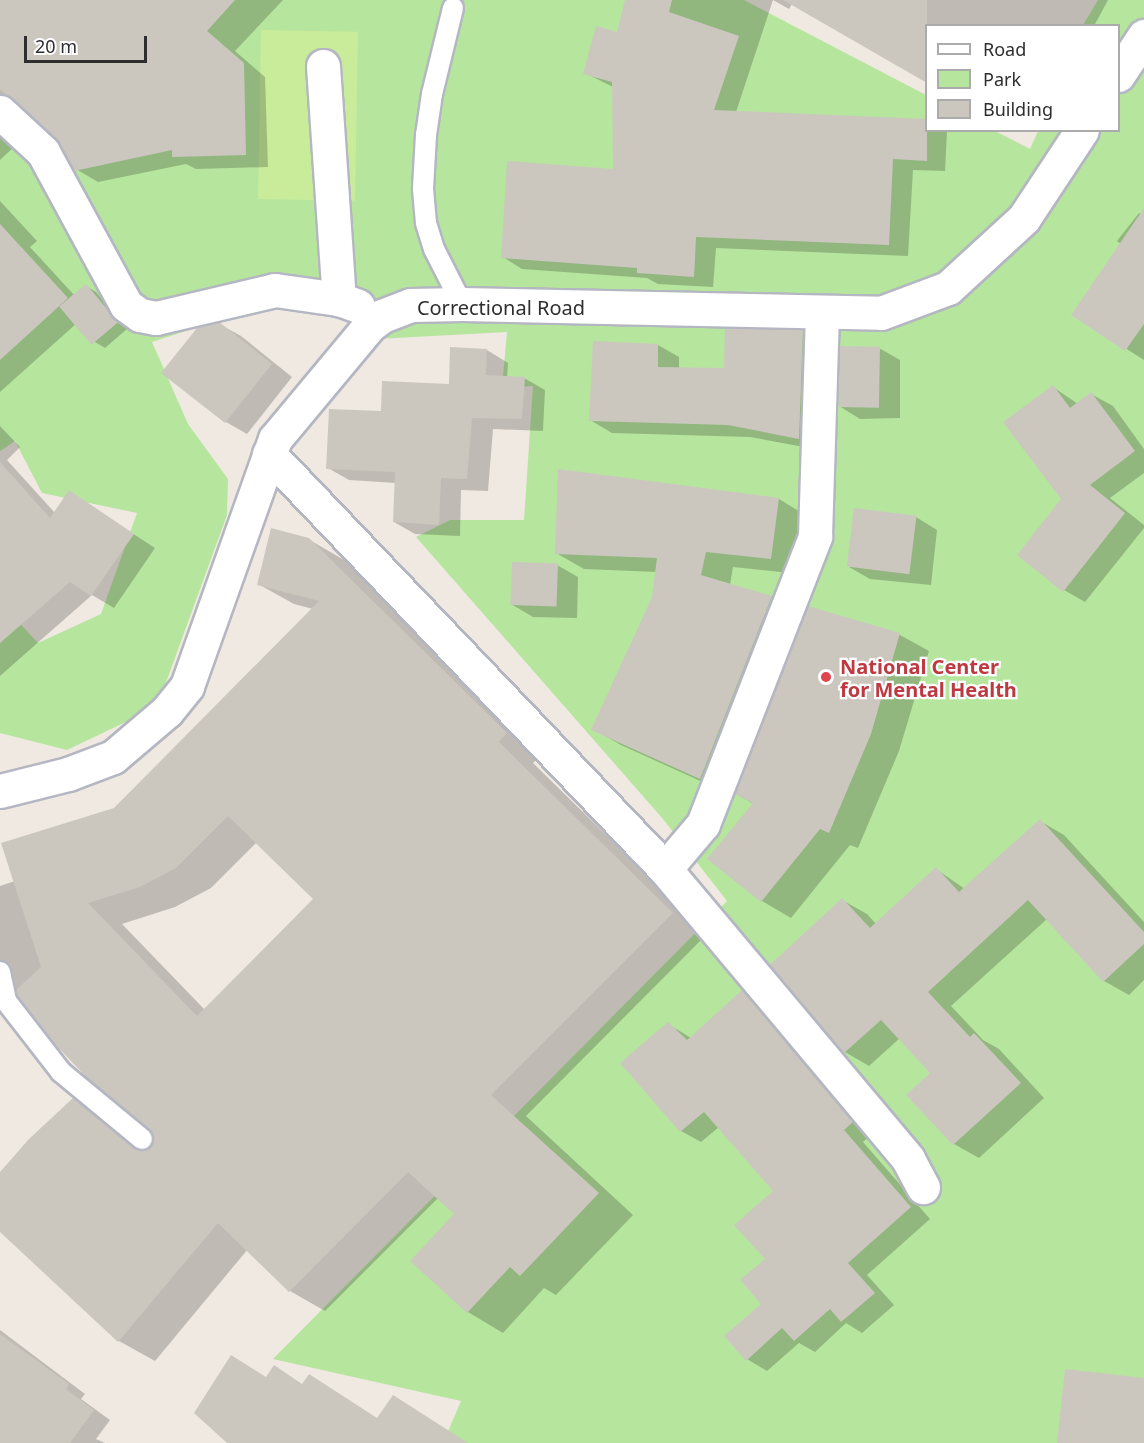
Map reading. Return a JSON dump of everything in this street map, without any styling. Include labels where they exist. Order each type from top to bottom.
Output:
[{"type":"street","points":[[1120,73],[1144,36]]},
{"type":"street","points":[[323,66],[339,298]]},
{"type":"street","points":[[0,112],[43,152],[126,305],[140,315],[156,318],[275,290],[339,298],[382,316]]},
{"type":"street","name":"Correctional Road","points":[[0,791],[68,774],[113,758],[173,703],[187,686],[275,439],[370,325],[382,316],[410,305],[462,304],[822,314],[881,313],[948,288],[1024,218],[1081,132]]},
{"type":"street","points":[[665,869],[703,824],[815,537],[822,314]]},
{"type":"street","points":[[269,454],[665,869],[908,1159],[923,1187]]},
{"type":"lane","points":[[453,8],[430,105],[426,135],[423,205],[434,249],[462,304]]},
{"type":"lane","points":[[0,972],[6,1001],[61,1072],[142,1139]]},
{"type":"green space","name":"National Center for Mental Health","points":[[216,0],[744,0],[925,94],[925,132],[997,132],[1030,149],[1038,132],[1120,132],[1120,24],[1084,24],[1098,0],[1144,0],[1144,1443],[443,1443],[461,1401],[273,1359],[727,901],[663,819],[416,537],[450,520],[524,520],[533,386],[502,388],[507,332],[377,339],[350,317],[268,304],[152,342],[188,424],[228,479],[227,515],[157,707],[67,750],[0,733],[0,602],[38,643],[101,614],[137,513],[42,493],[15,441],[0,451],[0,113],[70,149]]},
{"type":"green space","points":[[261,30],[358,32],[355,201],[258,199]]},
{"type":"building","points":[[0,0],[235,0],[207,31],[244,63],[246,155],[172,157],[172,150],[74,171],[56,138],[0,89]]},
{"type":"building","points":[[625,0],[672,0],[669,12],[739,36],[714,110],[925,119],[927,161],[893,159],[889,245],[696,237],[694,277],[637,273],[637,268],[501,258],[507,161],[613,169],[612,82],[583,74],[596,26],[617,32]]},
{"type":"building","points":[[783,0],[927,0],[925,82]]},
{"type":"building","points":[[1144,208],[1144,324],[1125,351],[1071,315]]},
{"type":"building","points":[[0,224],[68,298],[0,360]]},
{"type":"building","points":[[86,284],[118,322],[91,345],[59,306]]},
{"type":"building","points":[[219,322],[272,364],[225,423],[161,373],[197,328]]},
{"type":"building","points":[[725,328],[803,330],[799,439],[728,425],[589,421],[593,341],[658,344],[658,367],[724,368]]},
{"type":"building","points":[[840,346],[880,347],[879,408],[839,407]]},
{"type":"building","points":[[450,347],[487,349],[486,375],[525,377],[522,419],[472,418],[467,479],[441,478],[439,525],[393,522],[395,472],[326,469],[329,409],[381,411],[382,381],[449,384]]},
{"type":"building","points":[[1053,385],[1070,408],[1091,392],[1135,451],[1090,485],[1125,513],[1063,592],[1017,555],[1061,499],[1003,422]]},
{"type":"building","points":[[0,462],[50,518],[69,490],[134,534],[91,596],[70,582],[0,643]]},
{"type":"building","points":[[558,469],[779,498],[771,559],[706,552],[701,575],[772,596],[700,779],[591,730],[652,597],[657,558],[555,554]]},
{"type":"building","points":[[854,508],[917,516],[909,574],[847,567]]},
{"type":"building","points":[[271,528],[309,538],[507,733],[499,742],[673,913],[491,1095],[599,1193],[520,1276],[510,1267],[467,1313],[410,1261],[454,1214],[408,1172],[289,1292],[218,1223],[118,1342],[0,1232],[0,1172],[29,1139],[73,1098],[135,1149],[147,1150],[154,1140],[150,1130],[90,1081],[53,1042],[17,996],[16,990],[41,967],[1,843],[114,808],[319,601],[257,585]],"holes":[[[228,816],[313,899],[197,1016],[88,903],[140,887],[176,868]]]},
{"type":"building","points":[[512,562],[558,564],[556,607],[510,605]]},
{"type":"building","points":[[808,606],[900,633],[871,734],[829,833],[820,829],[761,902],[707,859],[753,803],[735,794]]},
{"type":"building","points":[[1040,819],[1144,932],[1144,944],[1103,982],[1028,900],[928,992],[970,1037],[974,1033],[1021,1083],[953,1145],[906,1095],[930,1073],[881,1020],[844,1053],[770,965],[842,898],[870,928],[936,867],[959,892]]},
{"type":"building","points":[[742,990],[853,1122],[844,1130],[911,1207],[848,1263],[875,1293],[841,1322],[830,1309],[794,1341],[782,1328],[746,1361],[724,1336],[761,1304],[740,1280],[765,1259],[734,1225],[773,1191],[704,1112],[680,1132],[620,1063],[668,1022],[687,1040]]},
{"type":"building","points":[[0,1334],[69,1384],[66,1389],[94,1410],[70,1443],[0,1443]]},
{"type":"building","points":[[231,1355],[266,1377],[274,1365],[302,1384],[309,1374],[377,1418],[393,1395],[468,1443],[227,1443],[194,1413]]},
{"type":"building","points":[[1065,1369],[1144,1378],[1144,1443],[1057,1443]]},
{"type":"place","name":"National Center for Mental Health","points":[[826,677]]}]
